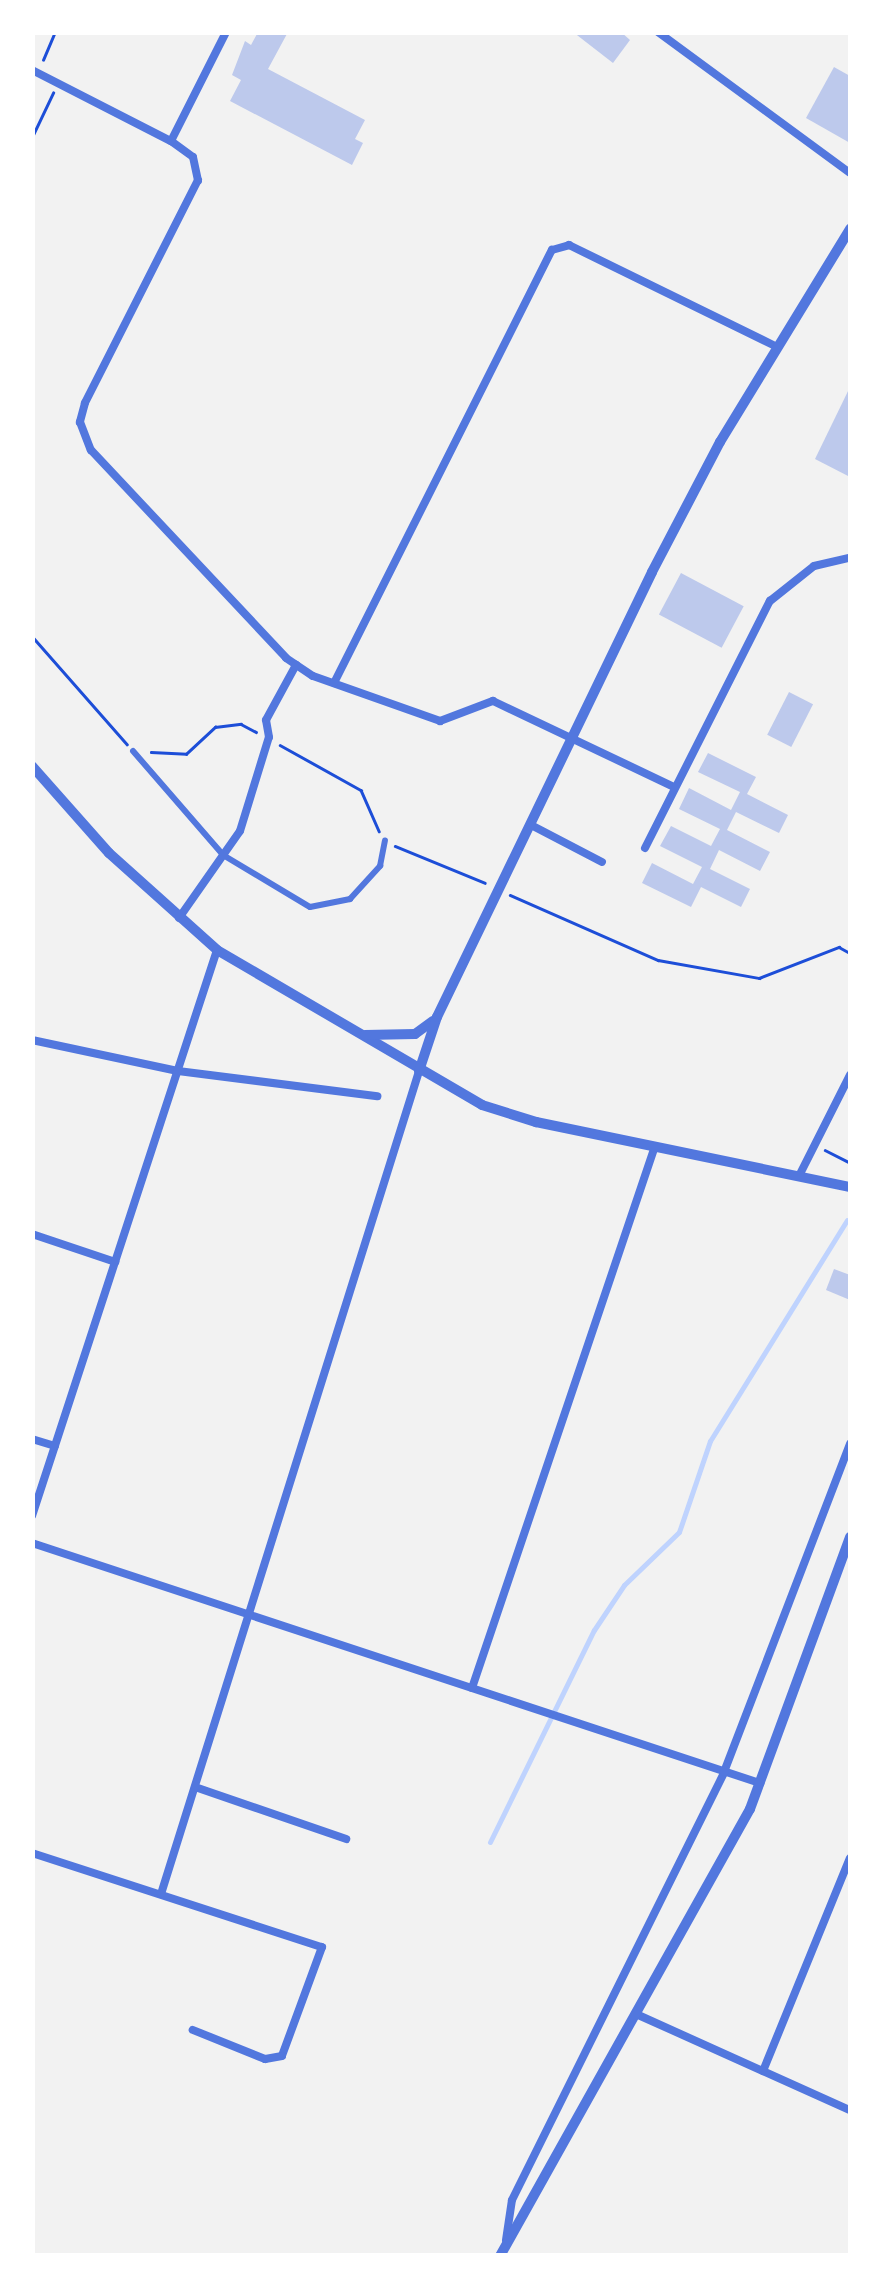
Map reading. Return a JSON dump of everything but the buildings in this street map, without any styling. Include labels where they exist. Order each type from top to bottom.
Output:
[{"type":"street","points":[[171,141],[226,32]]},
{"type":"street","points":[[658,32],[850,172]]},
{"type":"street","points":[[35,71],[171,141],[193,158],[198,180],[80,422],[91,450],[296,665],[334,684],[440,721],[493,702],[674,787]]},
{"type":"street","points":[[161,1894],[437,1017],[652,572],[776,346],[850,229]]},
{"type":"street","points":[[334,684],[552,250],[569,245],[776,346]]},
{"type":"street","points":[[645,848],[770,601],[814,566],[850,558]]},
{"type":"street","points":[[178,919],[240,830],[269,739],[266,720],[296,665]]},
{"type":"street","points":[[133,751],[222,855],[310,907],[350,899],[380,866],[385,840]]},
{"type":"street","points":[[32,766],[178,919],[217,950],[419,1071],[515,1117],[848,1186]]},
{"type":"street","points":[[531,825],[602,862]]},
{"type":"street","points":[[32,1516],[217,950]]},
{"type":"street","points":[[356,1032],[400,1037],[437,1017]]},
{"type":"street","points":[[32,1040],[178,1071],[377,1096]]},
{"type":"street","points":[[800,1174],[850,1075]]},
{"type":"street","points":[[472,1688],[655,1146]]},
{"type":"street","points":[[32,1234],[115,1262]]},
{"type":"street","points":[[32,1438],[55,1446]]},
{"type":"street","points":[[503,2251],[512,2200],[724,1772],[850,1443]]},
{"type":"street","points":[[503,2251],[760,1784],[850,1537]]},
{"type":"street","points":[[32,1543],[760,1784]]},
{"type":"street","points":[[194,1787],[346,1838]]},
{"type":"street","points":[[32,1854],[322,1947],[282,2056],[265,2058],[193,2030]]},
{"type":"street","points":[[763,2070],[850,1858]]},
{"type":"street","points":[[636,2014],[850,2110]]},
{"type":"path","points":[[32,137],[54,92],[33,80],[55,32]]},
{"type":"path","points":[[32,636],[133,751],[186,754],[216,727],[241,724],[361,790],[385,840],[658,960],[760,978],[839,947],[850,952]]},
{"type":"waterway","points":[[490,1842],[594,1630],[624,1585],[679,1532],[710,1441],[847,1220]]}]
